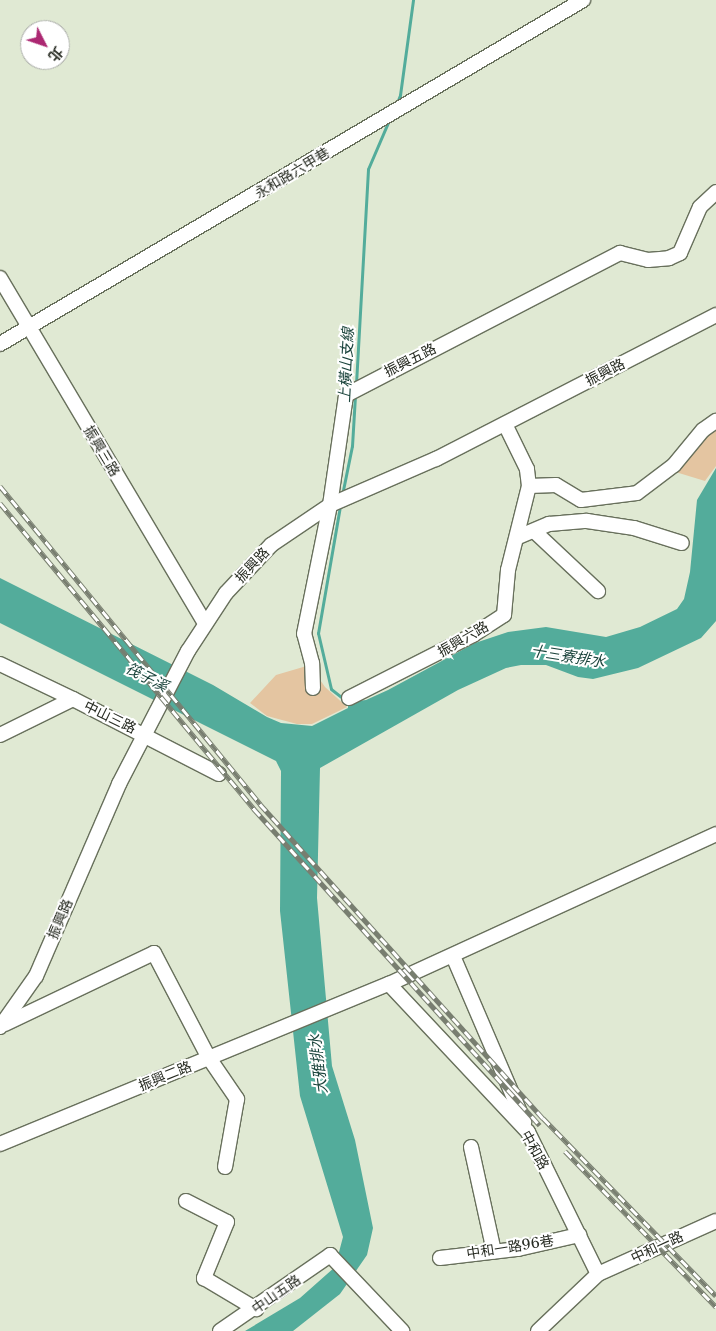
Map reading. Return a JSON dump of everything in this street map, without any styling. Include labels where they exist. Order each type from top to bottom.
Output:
[{"type":"street","name":"永和路六甲巷","points":[[0,344],[583,0]]},
{"type":"street","name":"振興五路","points":[[313,688],[312,662],[304,634],[330,505],[346,395],[620,253],[648,260],[669,258],[680,253],[700,206],[716,192]]},
{"type":"street","name":"振興三路","points":[[0,278],[205,623]]},
{"type":"street","name":"振興路","points":[[1,1026],[36,976],[119,784],[205,623],[226,593],[271,545],[330,505],[436,459],[716,315]]},
{"type":"street","points":[[529,486],[556,485],[581,500],[637,493],[674,466],[703,430],[716,421]]},
{"type":"street","name":"振興六路","points":[[349,698],[473,635],[504,615],[508,570],[529,486],[527,469],[504,424]]},
{"type":"street","points":[[518,536],[548,524],[587,521],[634,528],[682,543]]},
{"type":"street","points":[[534,531],[598,591]]},
{"type":"street","points":[[0,664],[73,699]]},
{"type":"street","name":"中山三路","points":[[0,735],[73,699],[145,734],[218,774]]},
{"type":"street","points":[[389,984],[716,834]]},
{"type":"street","points":[[1,1026],[154,954],[209,1058],[236,1099],[225,1167]]},
{"type":"street","points":[[453,956],[528,1132]]},
{"type":"street","name":"振興二路","points":[[0,1144],[389,984]]},
{"type":"street","name":"中和路","points":[[389,984],[528,1132],[598,1274]]},
{"type":"street","points":[[471,1148],[494,1252]]},
{"type":"street","points":[[186,1201],[227,1222],[204,1278],[256,1309]]},
{"type":"street","name":"中和一路","points":[[598,1274],[716,1220]]},
{"type":"street","name":"中和一路96巷","points":[[440,1258],[494,1252],[579,1235]]},
{"type":"street","name":"中山五路","points":[[220,1331],[256,1309],[330,1255],[358,1282],[402,1331]]},
{"type":"street","points":[[538,1331],[598,1274]]},
{"type":"shaded area","points":[[716,421],[716,466],[705,481],[669,470]]},
{"type":"shaded area","points":[[310,665],[325,687],[347,707],[312,724],[297,724],[267,716],[250,703],[276,675]]},
{"type":"water","points":[[716,468],[716,621],[701,638],[638,668],[593,679],[578,677],[546,665],[521,665],[506,668],[458,690],[320,768],[317,898],[332,1066],[355,1140],[373,1228],[367,1255],[340,1294],[293,1331],[245,1331],[300,1298],[335,1267],[343,1237],[300,1096],[280,911],[281,771],[276,761],[0,623],[0,578],[213,685],[267,717],[281,723],[312,726],[348,708],[348,702],[366,700],[475,643],[508,632],[546,627],[606,637],[640,627],[677,609],[684,599],[690,572],[697,500]]},
{"type":"waterway","name":"上橫山支線","points":[[396,105],[400,95],[413,0]]},
{"type":"waterway","name":"上橫山支線","points":[[356,384],[368,169],[389,120]]},
{"type":"waterway","name":"上橫山支線","points":[[342,495],[352,446],[355,395]]},
{"type":"waterway","name":"上橫山支線","points":[[340,506],[318,633],[331,689],[345,700]]},
{"type":"railway","points":[[0,486],[260,804],[543,1118],[716,1296]]},
{"type":"railway","points":[[0,503],[254,809],[540,1125]]},
{"type":"railway","points":[[565,1151],[716,1307]]},
{"type":"water label","name":"十三寮排水","points":[[568,656]]},
{"type":"water label","name":"筏子溪","points":[[147,677]]},
{"type":"water label","name":"大雅排水","points":[[318,1064]]}]
